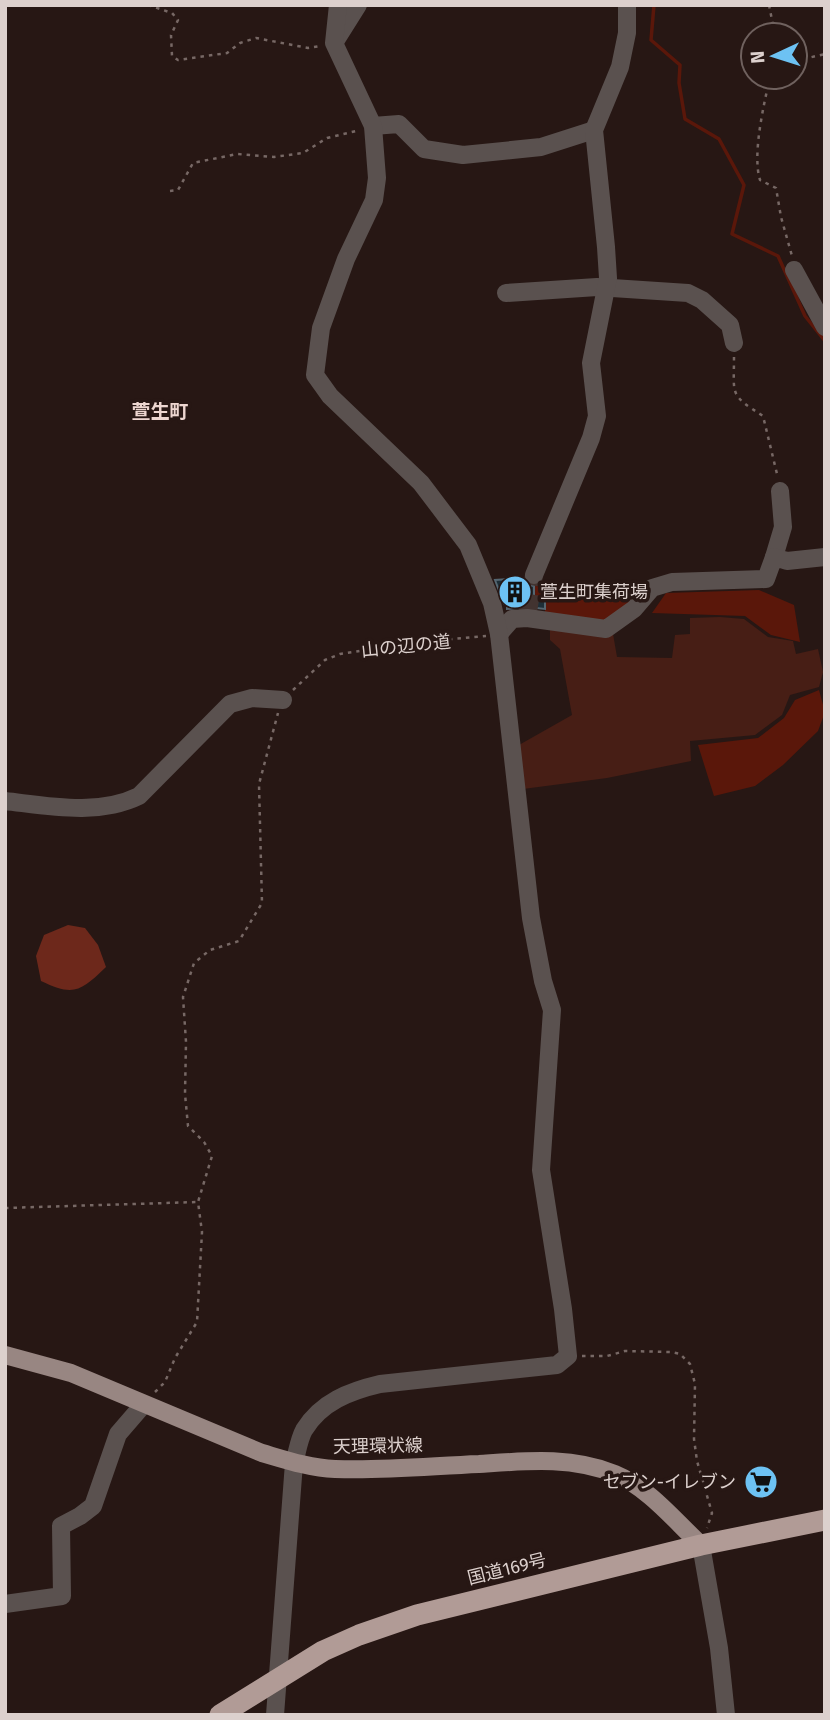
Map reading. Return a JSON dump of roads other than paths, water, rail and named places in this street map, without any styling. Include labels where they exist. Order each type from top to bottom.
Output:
[{"type":"highway","name":"国道169号","points":[[220,1715],[278,1677],[335,1646],[417,1615],[701,1545],[825,1520]]},
{"type":"main road","name":"天理環状線","points":[[5,1355],[71,1373],[143,1405],[262,1453],[294,1463],[334,1469],[567,1461],[617,1475],[644,1491],[701,1545]]},
{"type":"street","points":[[275,1715],[294,1463],[303,1431],[333,1400],[354,1390],[380,1384],[557,1364],[568,1356],[541,1170],[552,1010],[543,981],[531,918],[499,634],[492,603],[468,545],[421,483],[330,396],[315,375],[321,328],[346,259],[374,201],[377,178],[373,126],[334,43],[338,5]]},
{"type":"street","points":[[334,43],[358,5]]},
{"type":"street","points":[[534,575],[591,438],[597,416],[592,363],[607,288],[607,247],[594,130],[620,67],[627,33],[627,5]]},
{"type":"street","points":[[373,126],[399,124],[424,149],[463,155],[541,147],[594,130]]},
{"type":"street","points":[[794,270],[825,327]]},
{"type":"street","points":[[506,293],[597,286],[688,293],[702,300],[730,325],[734,343]]},
{"type":"street","points":[[499,634],[512,619],[528,615],[606,629],[634,609],[652,588],[672,582],[766,579],[783,527],[780,491]]},
{"type":"street","points":[[774,557],[787,561],[825,557]]},
{"type":"street","points":[[5,801],[55,807],[116,806],[139,796],[230,704],[252,698],[284,700]]},
{"type":"street","points":[[5,1604],[62,1597],[61,1527],[93,1506],[118,1434],[143,1405]]},
{"type":"street","points":[[701,1545],[719,1648],[726,1715]]},
{"type":"waterway","points":[[654,5],[651,40],[680,65],[679,83],[685,119],[719,139],[744,185],[732,234],[778,256],[805,316],[825,341]]},
{"type":"tunnel","points":[[528,612],[534,575]]},
{"type":"place","name":"萱生町集荷場","points":[[515,592]]},
{"type":"place","name":"セブン-イレブン","points":[[761,1482]]},
{"type":"district","name":"萱生町","points":[[160,411]]}]
